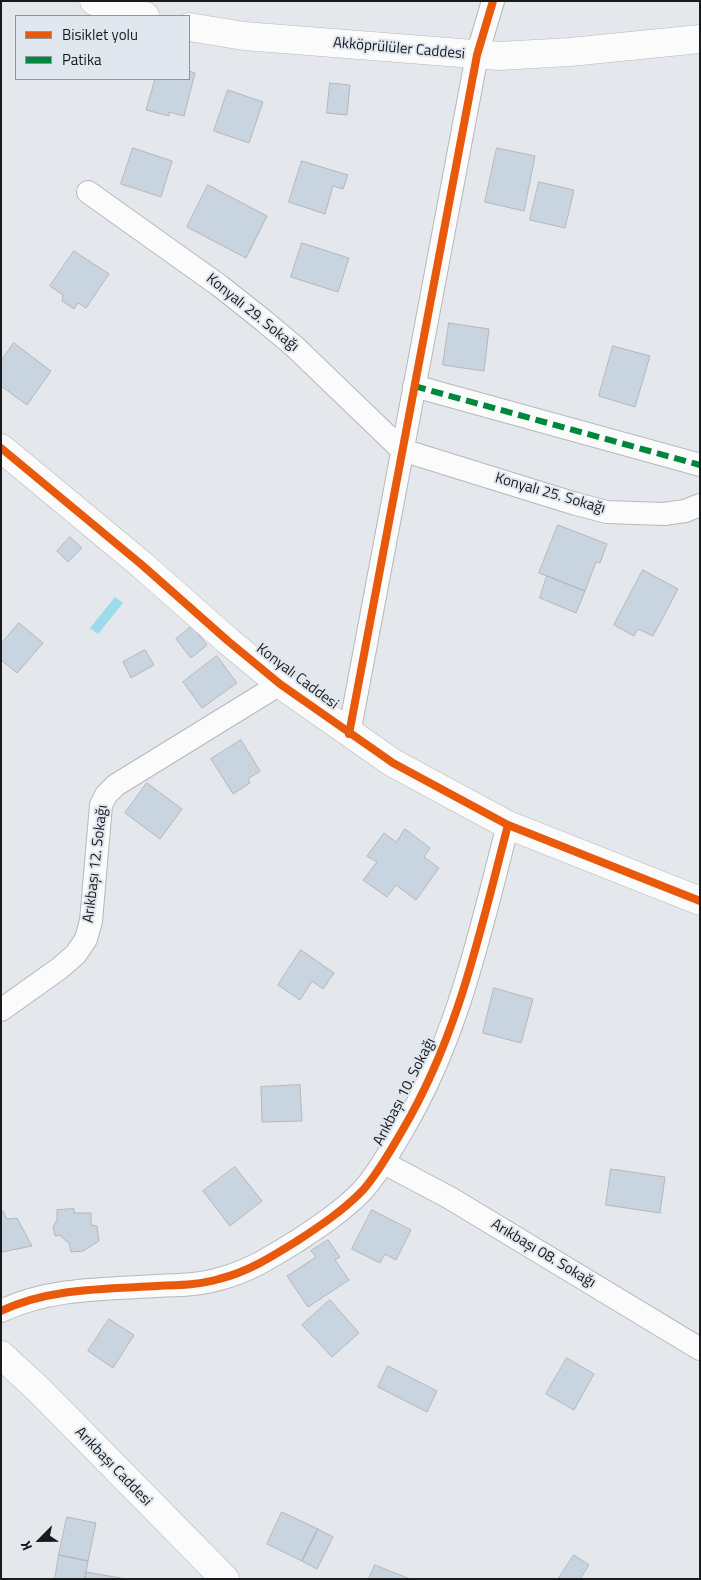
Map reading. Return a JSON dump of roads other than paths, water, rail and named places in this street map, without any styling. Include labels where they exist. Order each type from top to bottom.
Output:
[{"type":"street","points":[[94,1],[142,15]]},
{"type":"street","points":[[349,734],[477,55],[493,1]]},
{"type":"street","name":"Akköprülüler Caddesi","points":[[190,26],[244,36],[477,55],[524,56],[700,39]]},
{"type":"street","name":"Konyalı 29. Sokağı","points":[[88,192],[220,286],[264,321],[295,347],[402,450]]},
{"type":"street","points":[[414,386],[700,465]]},
{"type":"street","name":"Konyalı Caddesi","points":[[1,448],[142,565],[280,684],[393,763],[508,825],[700,902]]},
{"type":"street","name":"Konyalı 25. Sokağı","points":[[402,450],[607,512],[664,514],[700,505]]},
{"type":"street","name":"Arıkbaşı 12. Sokağı","points":[[1,1010],[60,968],[76,954],[86,939],[91,921],[101,805],[106,795],[116,785],[280,684]]},
{"type":"street","name":"Arıkbaşı 10. Sokağı","points":[[1,1311],[39,1298],[71,1292],[193,1284],[220,1279],[247,1270],[301,1238],[342,1208],[362,1190],[384,1162],[414,1112],[437,1064],[456,1014],[475,952],[508,825]]},
{"type":"street","name":"Arıkbaşı 08. Sokağı","points":[[384,1162],[450,1198],[700,1349]]},
{"type":"street","name":"Arıkbaşı Caddesi","points":[[1,1355],[38,1389],[225,1579]]},
{"type":"water","points":[[115,597],[123,603],[98,634],[90,628]]}]
